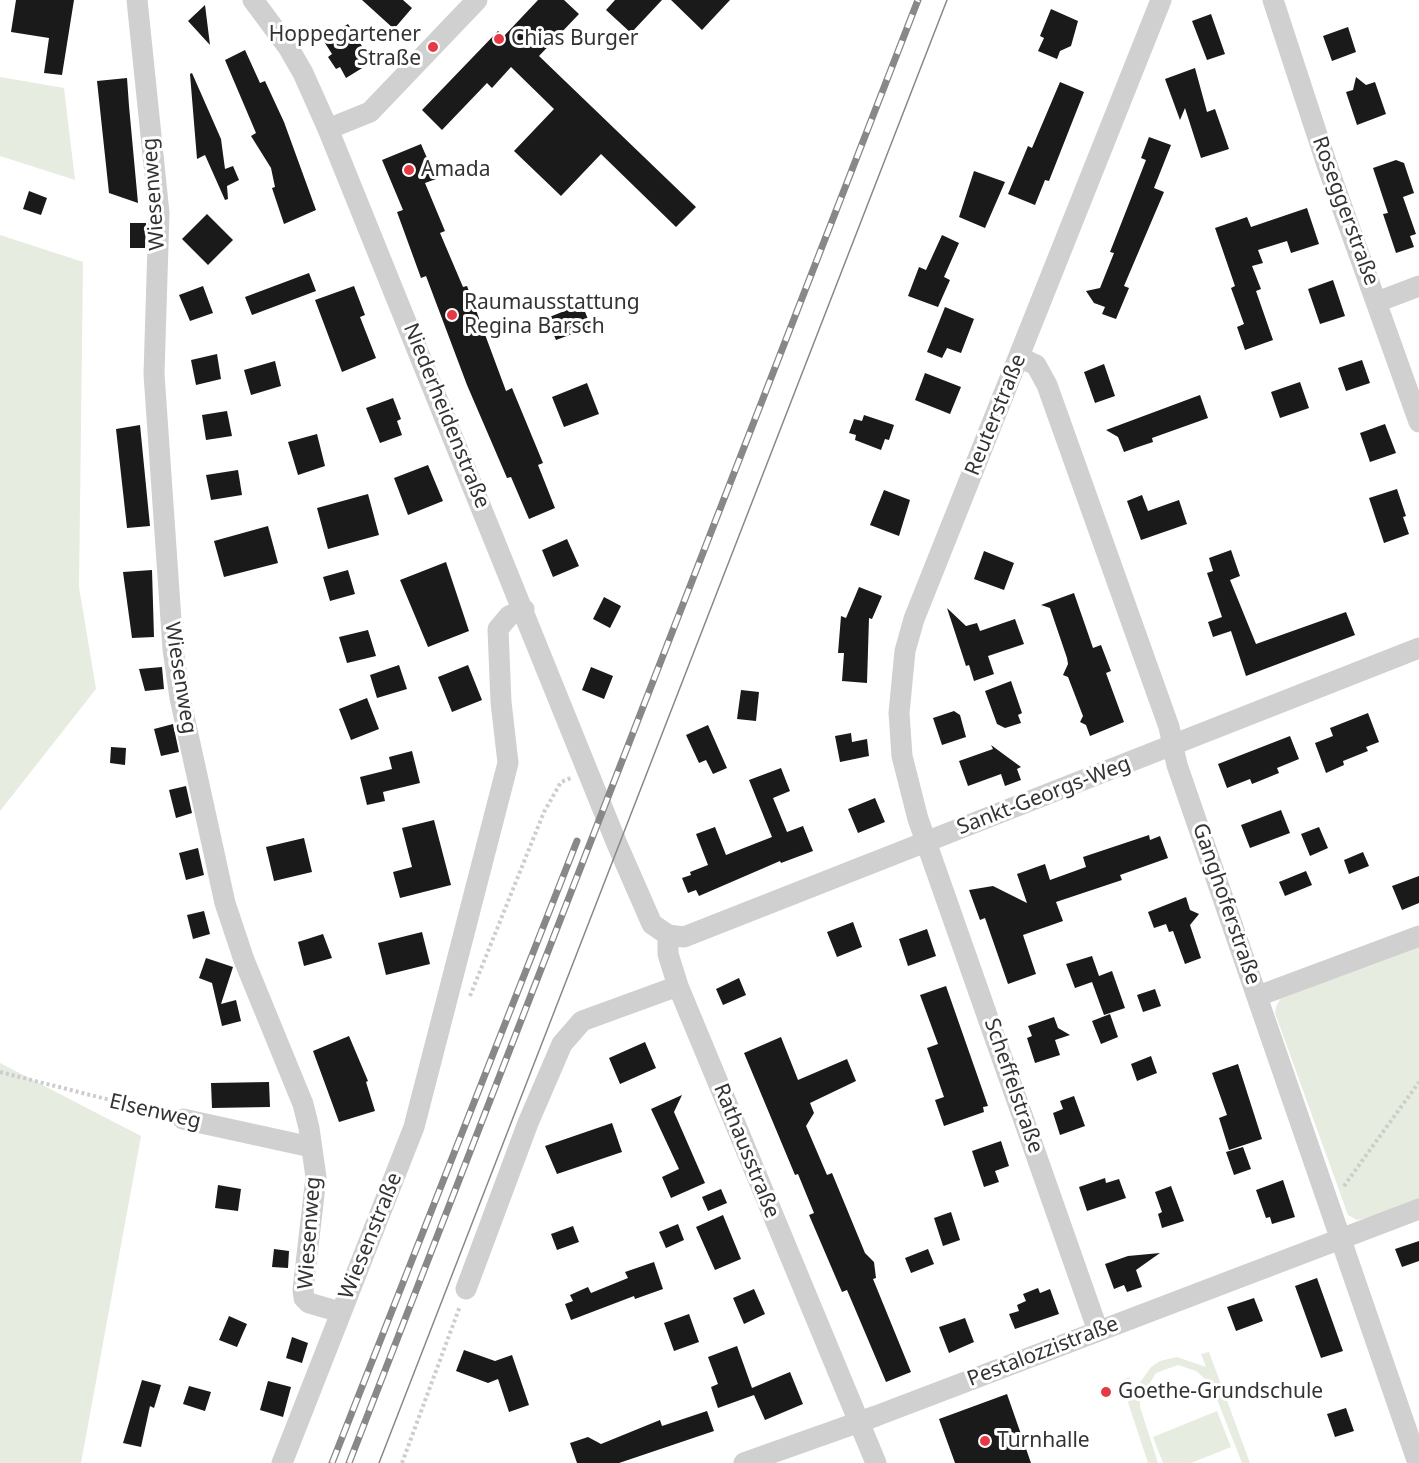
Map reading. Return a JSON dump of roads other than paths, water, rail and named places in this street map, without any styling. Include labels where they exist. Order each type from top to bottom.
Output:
[{"type":"street","name":"Wiesenweg","points":[[137,0],[159,213],[154,374],[177,678],[225,903],[244,960],[303,1104],[316,1177],[304,1298],[309,1303],[340,1312]]},
{"type":"street","name":"Niederheidenstraße","points":[[253,0],[288,47],[303,73],[328,129],[524,609],[617,844],[652,924],[668,935]]},
{"type":"street","points":[[328,129],[370,112],[477,0]]},
{"type":"street","name":"Reuterstraße","points":[[927,842],[909,788],[902,756],[899,713],[904,651],[914,619],[1161,0]]},
{"type":"street","name":"Roseggerstraße","points":[[1273,0],[1327,165],[1419,422]]},
{"type":"street","points":[[1377,302],[1419,286]]},
{"type":"street","name":"Ganghoferstraße","points":[[1018,357],[1036,365],[1047,385],[1169,727],[1172,746],[1418,1463]]},
{"type":"street","name":"Wiesenstraße","points":[[282,1463],[414,1127],[508,763],[501,702],[498,629],[509,616],[524,609]]},
{"type":"street","name":"Sankt-Georgs-Weg","points":[[668,935],[684,937],[1419,648]]},
{"type":"street","name":"Scheffelstraße","points":[[927,842],[1098,1331]]},
{"type":"street","name":"Rathausstraße","points":[[668,935],[668,954],[678,986],[876,1463]]},
{"type":"street","points":[[1258,996],[1419,936]]},
{"type":"street","points":[[466,1289],[528,1123],[562,1044],[582,1021],[678,986]]},
{"type":"street","name":"Elsenweg","points":[[183,1119],[311,1147]]},
{"type":"street","name":"Pestalozzistraße","points":[[744,1463],[1419,1209]]},
{"type":"tram line","points":[[379,1463],[947,0]]},
{"type":"railway","points":[[349,1463],[918,0]]},
{"type":"railway","points":[[332,1463],[577,841]]},
{"type":"place","name":"Chias Burger","points":[[499,39]]},
{"type":"place","name":"Hoppegartener Straße","points":[[433,47]]},
{"type":"place","name":"Amada","points":[[409,170]]},
{"type":"place","name":"Raumausstattung Regina Barsch","points":[[452,315]]},
{"type":"place","name":"Goethe-Grundschule","points":[[1106,1392]]},
{"type":"place","name":"Turnhalle","points":[[985,1441]]}]
